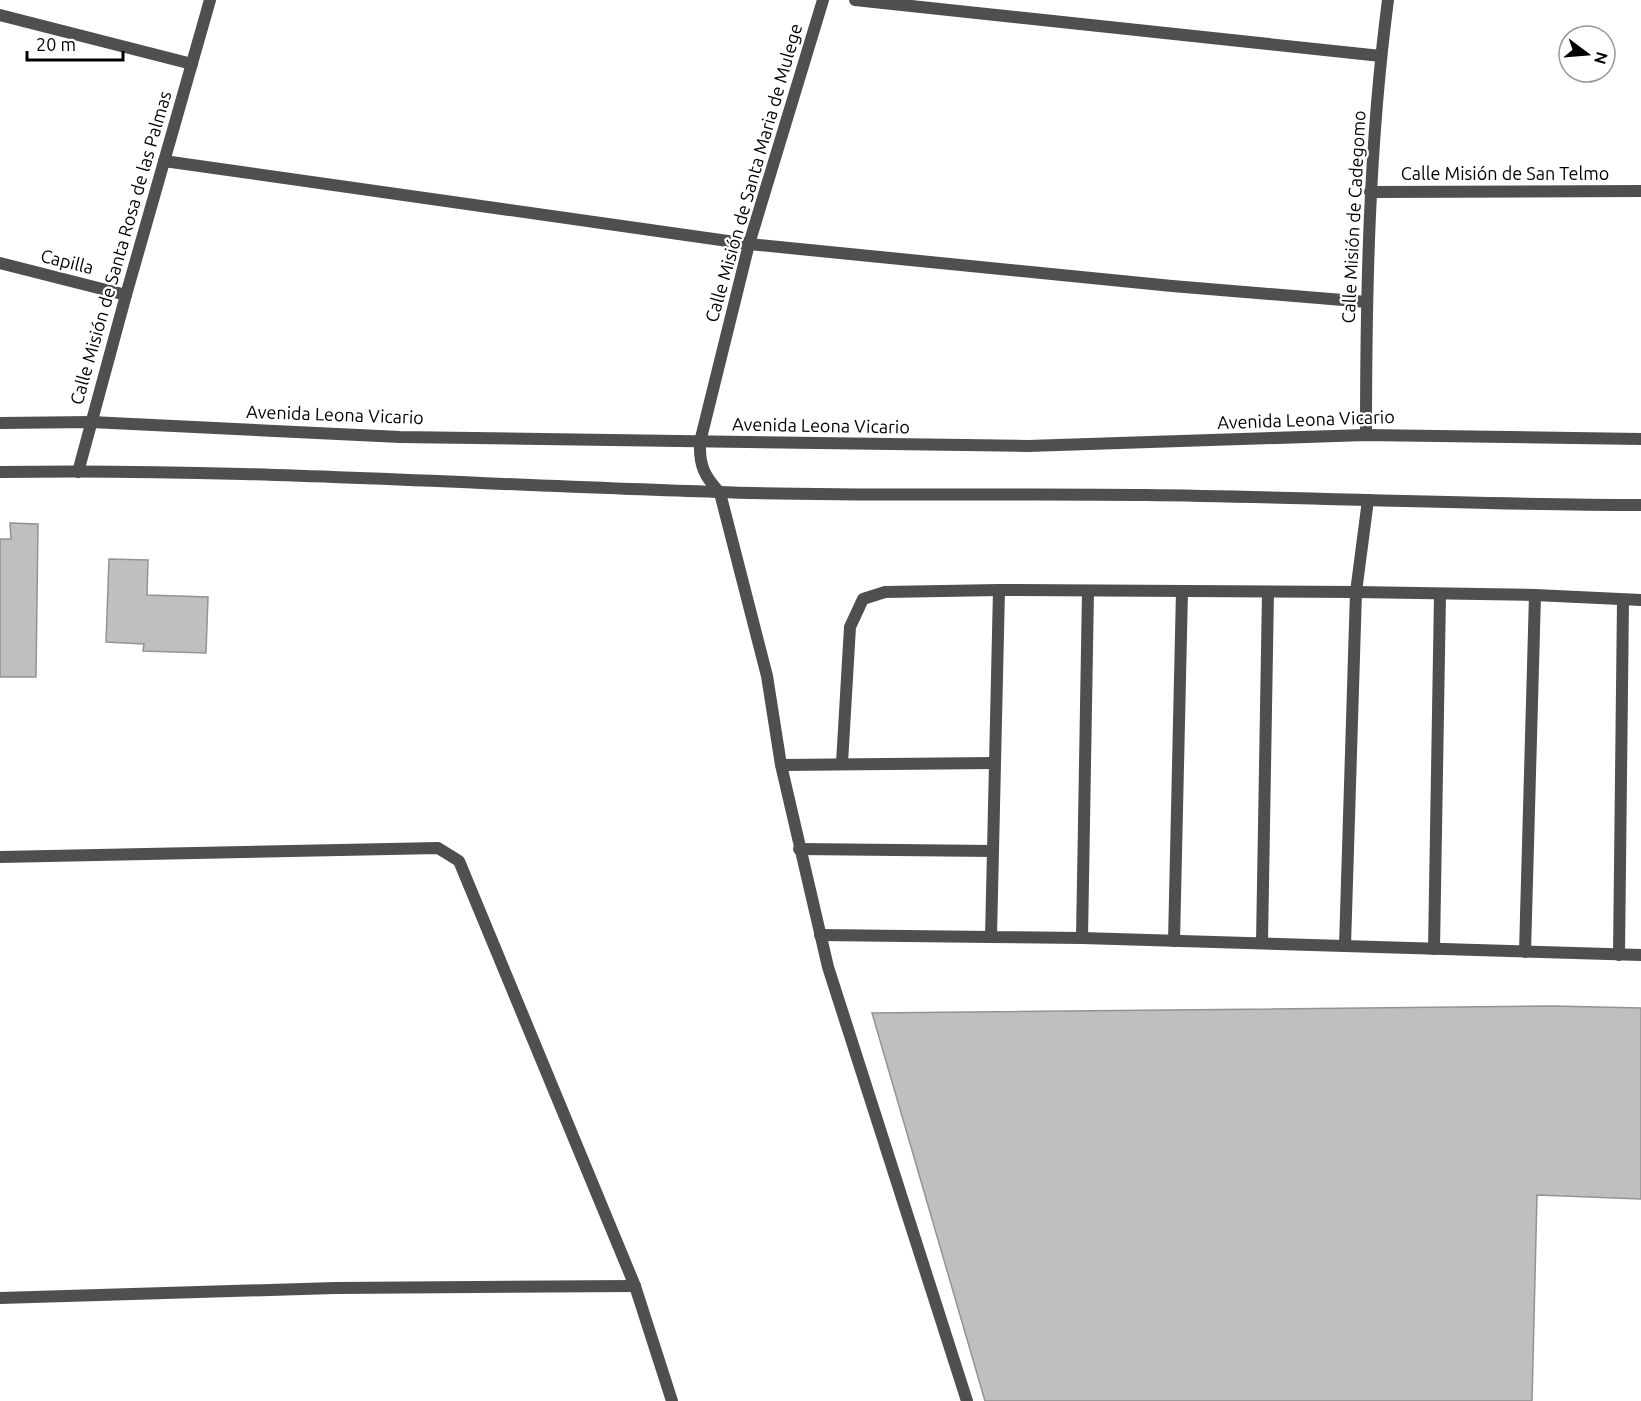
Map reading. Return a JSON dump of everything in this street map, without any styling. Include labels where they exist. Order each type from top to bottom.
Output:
[{"type":"street","name":"Calle Misión de Santa Rosa de las Palmas","points":[[78,472],[210,0]]},
{"type":"street","name":"Calle Misión de Santa Maria de Mulege","points":[[823,0],[748,244],[700,442],[700,458],[707,479],[720,493],[767,676],[781,765],[828,967],[967,1401]]},
{"type":"street","points":[[855,0],[1381,56]]},
{"type":"street","name":"Calle Misión de Cadegomo","points":[[1366,435],[1370,192],[1388,0]]},
{"type":"street","points":[[0,15],[192,64]]},
{"type":"street","points":[[164,161],[748,244],[1172,286],[1367,302]]},
{"type":"street","name":"Calle Misión de San Telmo","points":[[1370,192],[1641,191]]},
{"type":"street","name":"Capilla","points":[[0,263],[126,295]]},
{"type":"street","name":"Avenida Leona Vicario","points":[[0,423],[91,422],[400,437],[1028,446],[1366,435],[1641,439]]},
{"type":"street","points":[[0,472],[409,479],[720,493],[1149,495],[1641,505]]},
{"type":"street","points":[[1345,946],[1356,592],[1368,500]]},
{"type":"street","points":[[842,763],[850,627],[863,599],[885,592],[999,590],[1356,592],[1535,595],[1641,600]]},
{"type":"street","points":[[991,937],[999,590]]},
{"type":"street","points":[[1083,938],[1088,591]]},
{"type":"street","points":[[1174,941],[1182,591]]},
{"type":"street","points":[[1262,943],[1268,592]]},
{"type":"street","points":[[1434,949],[1440,595]]},
{"type":"street","points":[[1525,952],[1535,595]]},
{"type":"street","points":[[1619,955],[1623,600]]},
{"type":"street","points":[[781,765],[994,763]]},
{"type":"street","points":[[0,857],[438,848],[459,861],[635,1286],[672,1401]]},
{"type":"street","points":[[799,849],[993,851]]},
{"type":"street","points":[[820,935],[1083,938],[1641,955]]},
{"type":"street","points":[[0,1299],[335,1288],[635,1286]]},
{"type":"building","points":[[10,523],[38,524],[36,677],[0,677],[0,539],[11,539]]},
{"type":"building","points":[[109,559],[148,560],[147,595],[208,597],[206,653],[143,651],[144,644],[106,642]]},
{"type":"building","points":[[1554,1006],[1641,1008],[1641,1199],[1537,1195],[1532,1401],[985,1401],[872,1013]]}]
